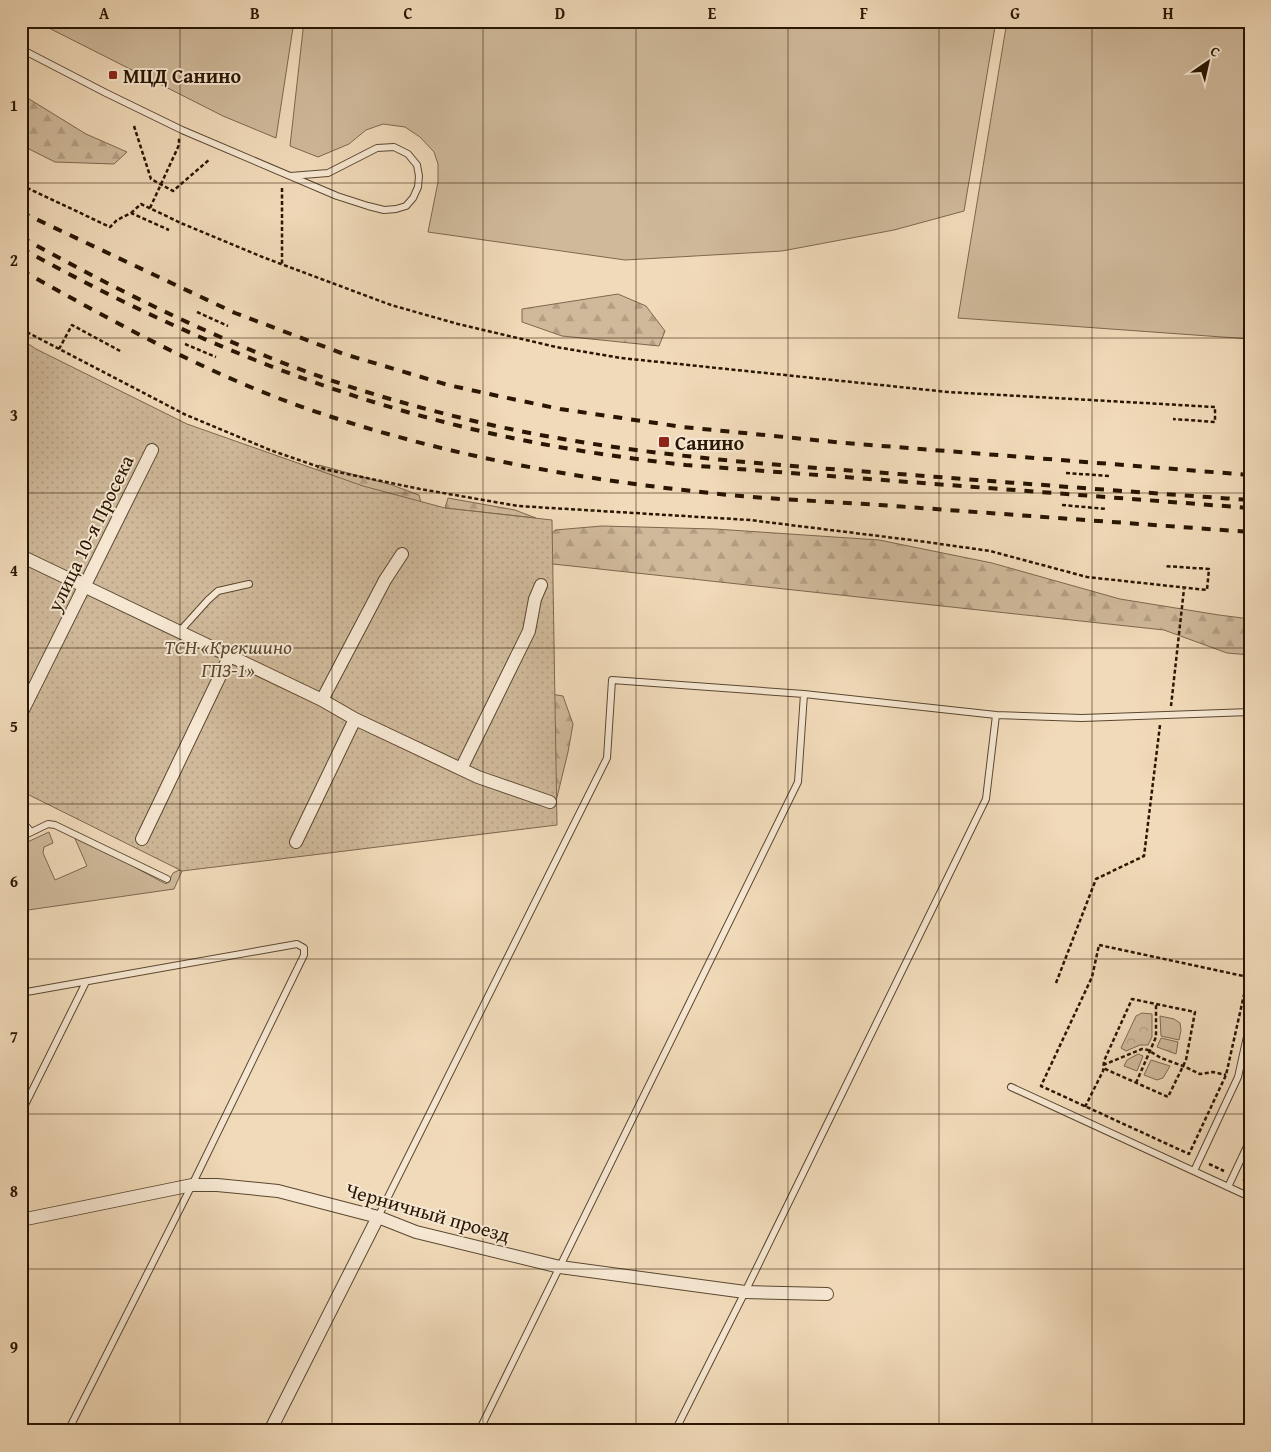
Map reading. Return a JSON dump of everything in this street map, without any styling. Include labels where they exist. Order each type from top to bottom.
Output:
[{"type":"street","name":"улица 10-я Просека","points":[[21,714],[152,450]]},
{"type":"street","points":[[322,700],[385,580],[402,554]]},
{"type":"street","points":[[21,556],[230,655],[322,700],[355,719],[478,777],[550,802]]},
{"type":"street","points":[[461,769],[529,631],[535,599],[541,585]]},
{"type":"street","points":[[142,839],[230,655]]},
{"type":"street","points":[[296,842],[355,719]]},
{"type":"street","name":"Черничный проезд","points":[[21,1220],[192,1185],[217,1185],[278,1191],[378,1217],[416,1232],[560,1267],[745,1292],[827,1294]]},
{"type":"street","points":[[270,1431],[378,1217]]},
{"type":"lane","points":[[21,49],[160,119],[290,176],[337,196],[384,210],[396,209],[406,206],[413,198],[418,187],[419,176],[418,165],[408,154],[394,147],[377,148],[328,173],[290,176]]},
{"type":"lane","points":[[180,631],[218,591],[249,584]]},
{"type":"lane","points":[[378,1217],[608,758],[612,680],[804,694],[996,715],[1082,718],[1250,712]]},
{"type":"lane","points":[[478,1431],[798,782],[804,694]]},
{"type":"lane","points":[[676,1431],[986,798],[996,715]]},
{"type":"lane","points":[[21,820],[31,832]]},
{"type":"lane","points":[[21,837],[48,824],[59,826],[167,879]]},
{"type":"lane","points":[[21,993],[297,944],[304,948],[304,955],[192,1185],[68,1431]]},
{"type":"lane","points":[[21,1113],[86,982]]},
{"type":"lane","points":[[1194,1171],[1238,1077],[1250,1023]]},
{"type":"lane","points":[[1012,1087],[1250,1197]]},
{"type":"lane","points":[[1228,1187],[1250,1140]]},
{"type":"path","points":[[134,126],[150,179],[173,191],[210,160]]},
{"type":"path","points":[[150,208],[179,145],[179,137]]},
{"type":"path","points":[[21,185],[110,227],[141,204],[183,224],[282,264],[391,304],[458,324],[556,347],[622,358],[948,392],[1215,407],[1215,422],[1174,419]]},
{"type":"path","points":[[282,188],[282,264]]},
{"type":"path","points":[[130,213],[169,230]]},
{"type":"path","points":[[197,312],[228,326]]},
{"type":"path","points":[[59,349],[72,325],[122,352]]},
{"type":"path","points":[[21,330],[184,414],[270,450],[337,472],[518,506],[750,520],[919,541],[990,551],[1087,577],[1207,590],[1209,569],[1164,566]]},
{"type":"path","points":[[185,344],[216,357]]},
{"type":"path","points":[[1066,473],[1110,476]]},
{"type":"path","points":[[1062,505],[1107,508]]},
{"type":"path","points":[[1170,715],[1184,589]]},
{"type":"path","points":[[1056,983],[1096,879],[1144,856],[1161,715]]},
{"type":"path","points":[[1189,1154],[1226,1075],[1249,977],[1099,945],[1092,977],[1041,1086],[1250,1183]]},
{"type":"path","points":[[1085,1107],[1132,999],[1195,1012],[1186,1060],[1168,1097],[1103,1067]]},
{"type":"path","points":[[1136,1083],[1156,1037],[1156,1004]]},
{"type":"path","points":[[1103,1067],[1142,1049],[1200,1074],[1213,1072],[1226,1075]]},
{"type":"path","points":[[1246,1181],[1250,1172]]},
{"type":"green space","points":[[35,21],[294,21],[276,138],[223,116]]},
{"type":"green space","points":[[304,21],[996,21],[964,211],[894,230],[782,251],[625,260],[428,232],[438,182],[438,164],[434,152],[420,137],[405,127],[383,124],[366,130],[349,144],[318,157],[290,146]]},
{"type":"green space","points":[[1007,21],[1250,21],[1250,339],[958,318]]},
{"type":"green space","points":[[21,94],[86,134],[127,152],[114,164],[55,162],[21,145]]},
{"type":"green space","points":[[618,294],[646,306],[665,331],[659,346],[562,336],[522,322],[522,309]]},
{"type":"green space","name":"ТСН «Крекшино ГПЗ-1»","points":[[21,339],[36,349],[187,424],[363,486],[445,508],[552,520],[557,825],[182,871],[21,791]]},
{"type":"green space","points":[[319,465],[392,485],[419,495],[422,507],[313,477]]},
{"type":"green space","points":[[448,498],[515,510],[536,518],[445,508]]},
{"type":"green space","points":[[602,526],[715,529],[879,540],[992,563],[1120,599],[1250,619],[1250,655],[1227,653],[1164,630],[553,564],[533,560],[555,530]]},
{"type":"green space","points":[[545,693],[563,696],[573,724],[552,818]]},
{"type":"green space","points":[[49,832],[53,843],[44,847],[43,853],[55,880],[87,866],[73,834],[166,884],[173,873],[179,870],[182,871],[174,889],[21,911],[21,893],[23,892],[21,887],[21,845]]},
{"type":"green space","points":[[1142,1013],[1152,1014],[1152,1037],[1148,1045],[1140,1045],[1126,1051],[1121,1048],[1136,1016]]},
{"type":"green space","points":[[1160,1016],[1174,1019],[1180,1023],[1179,1040],[1161,1036]]},
{"type":"green space","points":[[1161,1038],[1178,1042],[1176,1054],[1157,1047]]},
{"type":"green space","points":[[1138,1054],[1143,1056],[1137,1071],[1124,1066],[1127,1060]]},
{"type":"green space","points":[[1151,1060],[1170,1066],[1163,1078],[1157,1080],[1144,1075]]},
{"type":"railway","points":[[21,212],[235,313],[344,354],[448,385],[503,397],[560,409],[683,427],[845,443],[1250,475]]},
{"type":"railway","points":[[21,237],[159,309],[206,331],[302,370],[421,408],[502,427],[605,446],[731,461],[1250,500]]},
{"type":"railway","points":[[21,248],[174,326],[280,370],[389,407],[504,436],[595,453],[686,465],[1250,508]]},
{"type":"railway","points":[[21,270],[162,346],[270,395],[356,425],[404,439],[503,462],[602,479],[723,494],[1250,532]]},
{"type":"place","name":"МЦД Санино","points":[[113,75]]},
{"type":"place","name":"Санино","points":[[664,442]]}]
